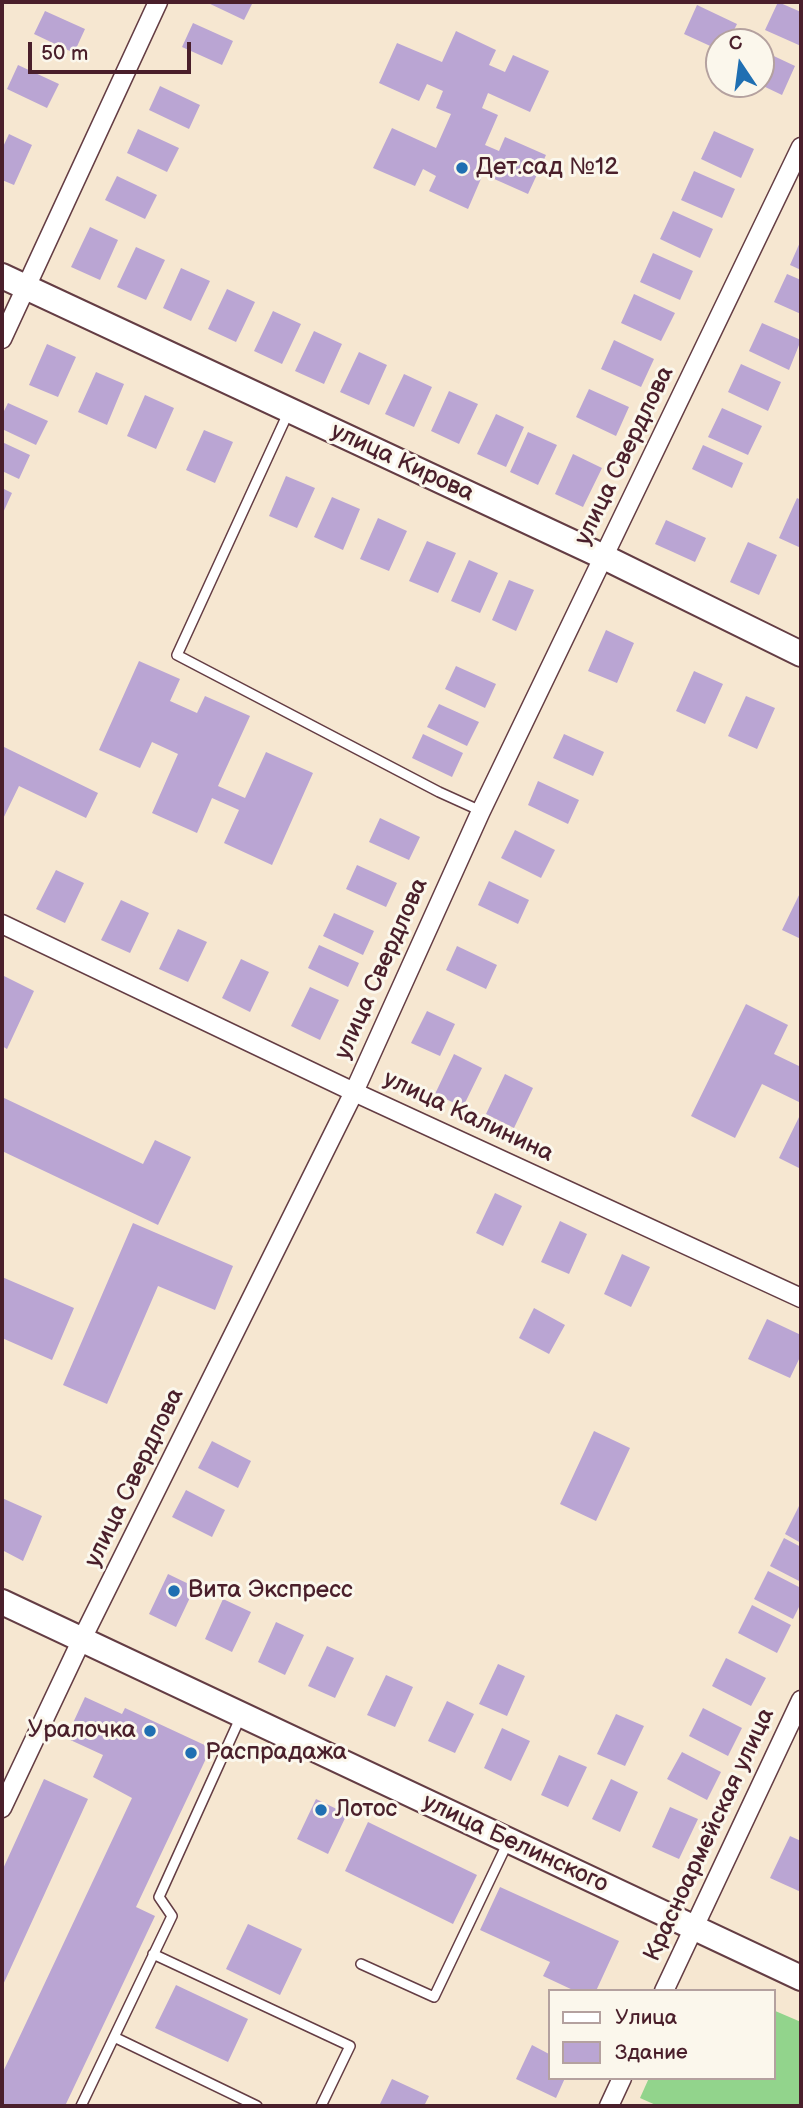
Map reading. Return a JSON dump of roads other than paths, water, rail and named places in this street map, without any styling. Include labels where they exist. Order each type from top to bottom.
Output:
[{"type":"street","points":[[2,339],[158,2]]},
{"type":"street","name":"улица Свердлова","points":[[2,1808],[82,1639],[354,1092],[481,811],[801,147]]},
{"type":"street","name":"улица Кирова","points":[[2,276],[604,557],[801,654]]},
{"type":"street","name":"улица Калинина","points":[[2,924],[354,1092],[801,1298]]},
{"type":"street","name":"улица Белинского","points":[[2,1602],[801,1978]]},
{"type":"street","name":"Красноармейская улица","points":[[665,1989],[801,1700]]},
{"type":"street","points":[[614,2105],[621,2080]]},
{"type":"lane","points":[[289,410],[177,656],[439,792],[481,811]]},
{"type":"lane","points":[[82,2106],[172,1916],[159,1897],[242,1715]]},
{"type":"lane","points":[[361,1964],[433,1997],[509,1841]]},
{"type":"lane","points":[[153,1954],[350,2046],[321,2106]]},
{"type":"lane","points":[[114,2036],[257,2106]]},
{"type":"place","name":"Дет.сад №12","points":[[462,168]]},
{"type":"place","name":"Вита Экспресс","points":[[174,1591]]},
{"type":"place","name":"Уралочка","points":[[150,1731]]},
{"type":"place","name":"Распрадажа","points":[[191,1753]]},
{"type":"place","name":"Лотос","points":[[321,1810]]}]
